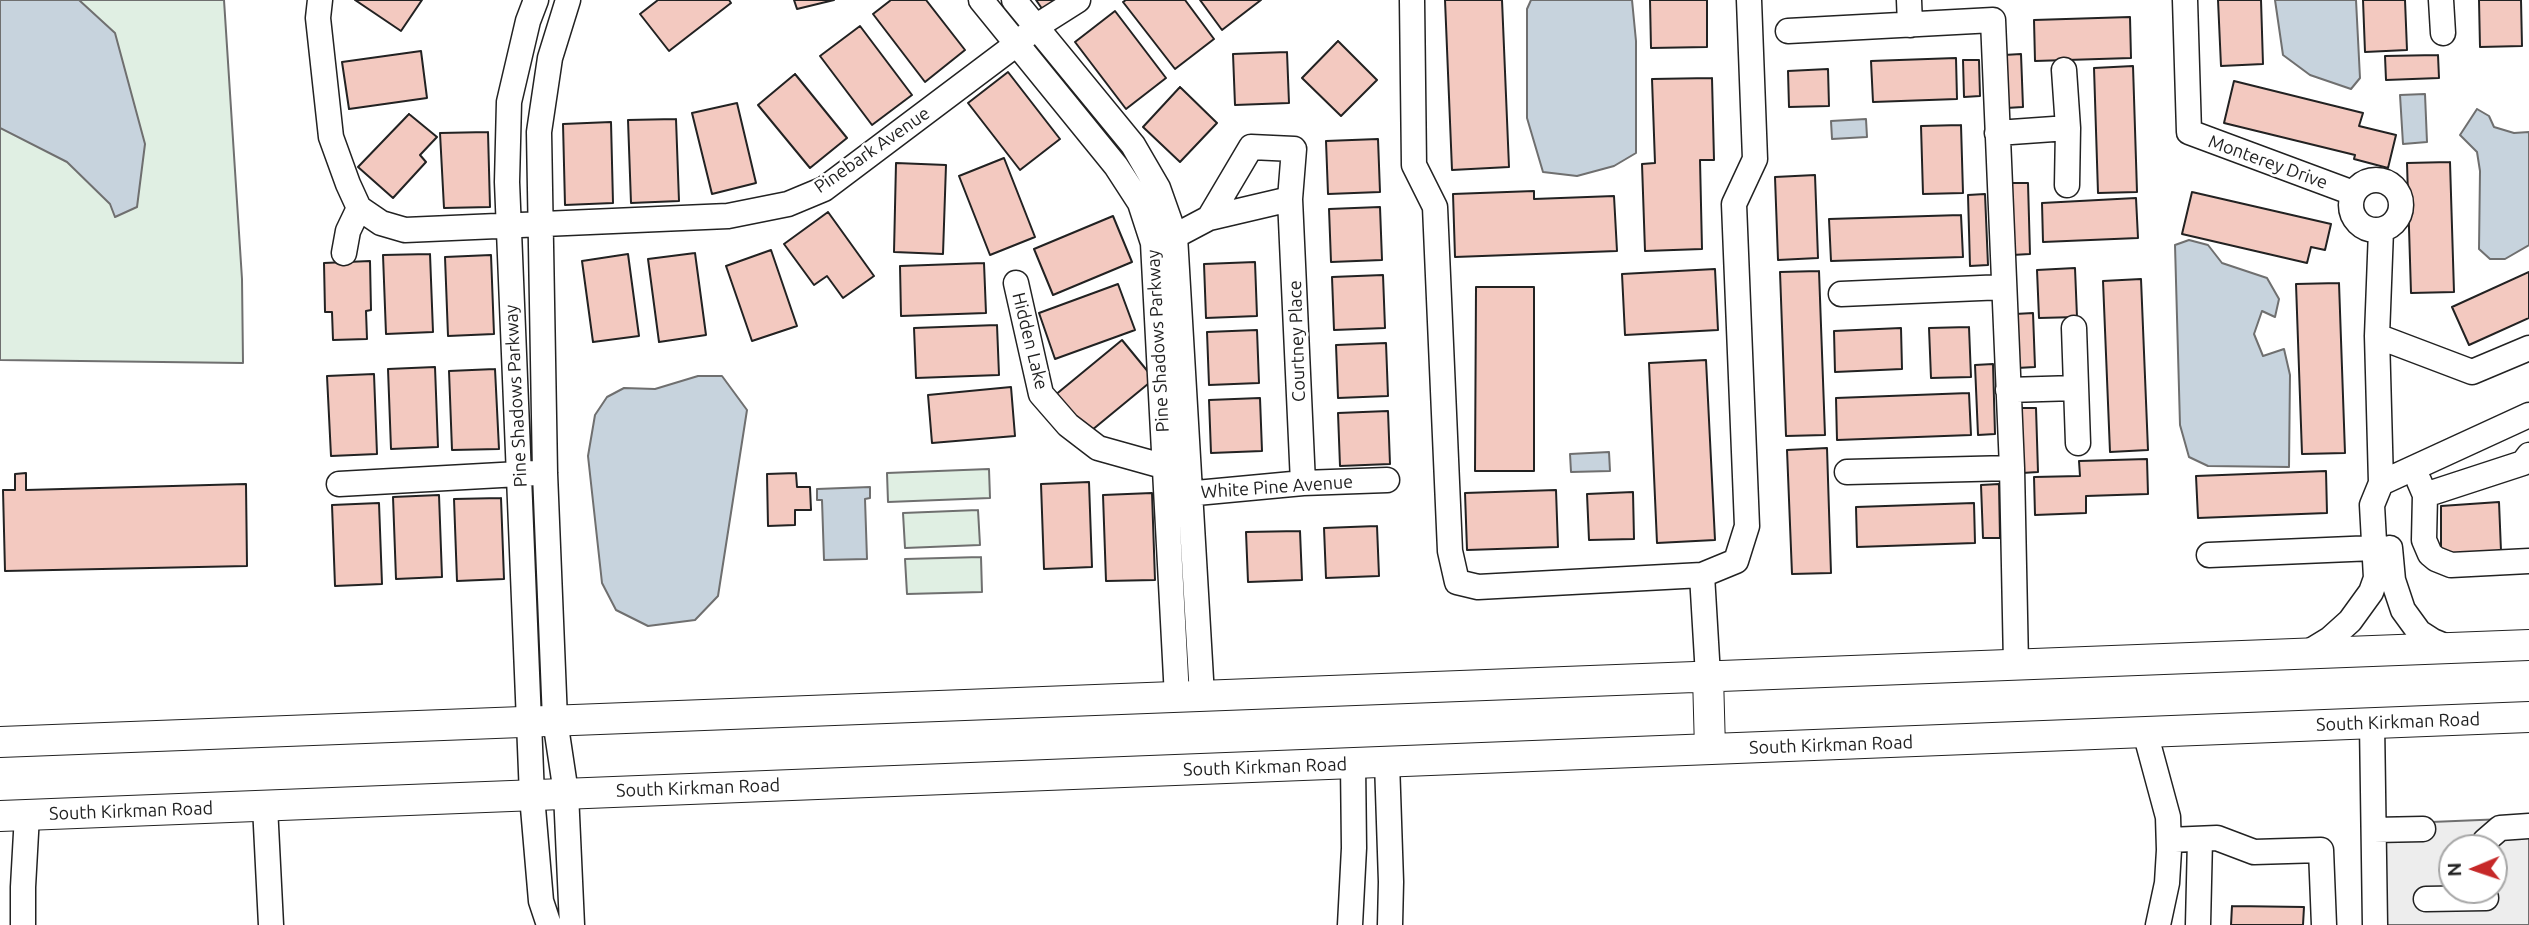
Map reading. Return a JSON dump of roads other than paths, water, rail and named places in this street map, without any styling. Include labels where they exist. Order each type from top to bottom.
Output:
[{"type":"main road","points":[[0,742],[2529,645]]},
{"type":"main road","points":[[1707,676],[1710,750]]},
{"type":"main road","name":"South Kirkman Road","points":[[14,816],[2529,717]]},
{"type":"street","points":[[320,0],[318,18],[331,137],[359,208],[348,231],[344,253]]},
{"type":"street","name":"Pine Shadows Parkway","points":[[536,0],[527,21],[509,102],[508,227],[520,474],[543,721],[566,793],[572,925]]},
{"type":"street","name":"Pine Shadows Parkway","points":[[549,925],[541,901],[532,796],[543,721],[545,473],[540,132],[550,58],[568,0]]},
{"type":"street","name":"Pine Shadows Parkway","points":[[981,0],[1116,166],[1164,239],[1167,495],[1190,697]]},
{"type":"street","name":"Pine Shadows Parkway","points":[[1014,0],[1133,145],[1157,188],[1192,493],[1190,697]]},
{"type":"street","name":"Pinebark Avenue","points":[[359,208],[381,223],[405,230],[727,216],[788,204],[824,189],[1037,26],[1078,0]]},
{"type":"street","points":[[1412,0],[1414,165],[1435,207],[1450,551],[1457,582],[1478,587],[1702,575],[1736,561],[1746,526],[1734,204],[1755,159],[1749,0]]},
{"type":"street","points":[[1909,0],[1910,25]]},
{"type":"street","name":"Monterey Drive","points":[[2186,0],[2189,132],[2353,193]]},
{"type":"street","points":[[2441,0],[2442,33]]},
{"type":"street","points":[[1788,32],[1993,20],[2012,468],[2016,664]]},
{"type":"street","points":[[2064,69],[2068,128],[2067,185]]},
{"type":"street","points":[[1997,133],[2068,128]]},
{"type":"street","name":"Courtney Place","points":[[1209,218],[1251,148],[1294,149],[1290,199],[1303,483]]},
{"type":"street","points":[[2372,179],[2381,180],[2396,189],[2401,204],[2400,213],[2389,227],[2381,230],[2369,229],[2354,219],[2350,202],[2353,193],[2364,182],[2372,179]]},
{"type":"street","points":[[1164,239],[1209,218],[1290,199]]},
{"type":"street","points":[[2381,230],[2377,335],[2381,483],[2389,500],[2391,569],[2403,610],[2419,632],[2450,648]]},
{"type":"street","name":"Hidden Lake","points":[[1016,283],[1041,394],[1068,425],[1098,448],[1166,467],[1190,467]]},
{"type":"street","points":[[1841,293],[2004,287]]},
{"type":"street","points":[[2074,328],[2078,443]]},
{"type":"street","points":[[2377,335],[2472,372],[2529,348]]},
{"type":"street","points":[[2008,390],[2076,388]]},
{"type":"street","points":[[2307,653],[2330,639],[2362,607],[2376,578],[2372,505],[2381,483],[2524,418],[2528,460],[2425,495]]},
{"type":"street","points":[[1847,472],[2012,468]]},
{"type":"street","points":[[2412,468],[2425,495],[2424,540],[2430,554],[2436,559],[2451,565],[2529,561]]},
{"type":"street","points":[[338,484],[545,473]]},
{"type":"street","name":"White Pine Avenue","points":[[1167,495],[1303,483],[1387,480]]},
{"type":"street","points":[[2209,555],[2374,548]]},
{"type":"street","points":[[1702,575],[1707,676]]},
{"type":"street","points":[[2372,723],[2375,925]]},
{"type":"street","points":[[2145,732],[2168,817],[2167,883],[2158,925]]},
{"type":"street","points":[[1387,762],[1390,925]]},
{"type":"street","points":[[1350,925],[1354,848],[1353,764]]},
{"type":"street","points":[[265,806],[271,925]]},
{"type":"street","points":[[14,816],[23,887],[23,925]]},
{"type":"street","points":[[2493,834],[2500,828],[2529,826]]},
{"type":"street","points":[[2374,830],[2423,829]]},
{"type":"street","points":[[2169,840],[2217,838],[2254,852],[2321,850],[2324,925]]},
{"type":"street","points":[[2198,925],[2200,839]]},
{"type":"street","points":[[2426,899],[2438,899]]}]
